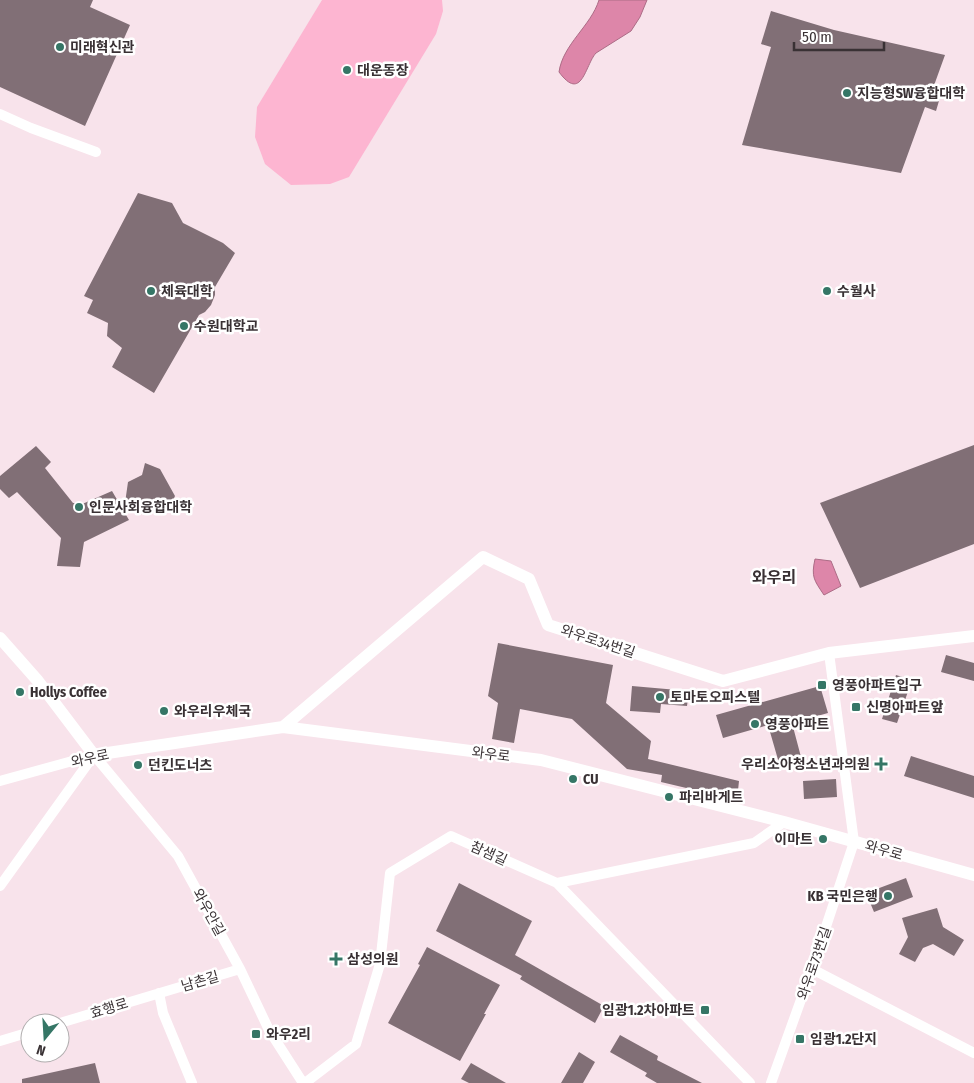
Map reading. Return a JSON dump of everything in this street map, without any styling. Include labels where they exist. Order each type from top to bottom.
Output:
[{"type":"street","points":[[0,114],[31,128],[96,152]]},
{"type":"street","name":"와우로34번길","points":[[283,727],[483,556],[529,579],[548,625],[723,681],[829,653],[974,636]]},
{"type":"street","name":"와우안길","points":[[0,638],[38,681],[94,756],[178,856],[240,969],[269,1030],[304,1083]]},
{"type":"street","points":[[829,653],[854,842]]},
{"type":"street","name":"와우로","points":[[0,781],[94,756],[283,727],[541,760],[784,822],[974,875]]},
{"type":"street","points":[[0,886],[94,756]]},
{"type":"street","points":[[557,883],[754,843],[784,822]]},
{"type":"street","name":"참샘길","points":[[304,1083],[356,1044],[380,964],[390,873],[451,836],[557,883],[750,1083]]},
{"type":"street","name":"와우로73번길","points":[[771,1083],[812,970],[854,842]]},
{"type":"street","name":"남촌길","points":[[159,993],[240,969]]},
{"type":"street","points":[[812,970],[974,1053]]},
{"type":"street","points":[[159,993],[163,1013],[192,1083]]},
{"type":"street","name":"효행로","points":[[70,1020],[159,993]]},
{"type":"street","points":[[0,1041],[20,1035]]},
{"type":"shaded area","name":"대운동장","points":[[322,0],[442,0],[443,11],[436,34],[349,177],[330,184],[291,185],[265,164],[255,137],[257,107]]},
{"type":"shaded area","points":[[599,0],[647,0],[640,17],[631,31],[596,53],[582,79],[578,83],[573,84],[567,81],[559,72],[562,62]]},
{"type":"shaded area","points":[[815,559],[831,561],[841,586],[824,595],[814,578]]},
{"type":"building","name":"미래혁신관","points":[[0,0],[93,0],[90,7],[130,25],[85,126],[0,87]]},
{"type":"building","name":"지능형SW융합대학","points":[[771,11],[834,30],[945,55],[932,91],[941,94],[936,111],[925,107],[901,173],[742,145],[771,47],[761,44]]},
{"type":"building","name":"체육대학","points":[[138,193],[172,203],[183,223],[223,243],[235,253],[215,287],[215,295],[211,305],[205,312],[199,315],[154,393],[112,367],[122,348],[107,336],[108,323],[87,313],[93,300],[84,296]]},
{"type":"building","points":[[974,445],[974,544],[860,588],[820,503]]},
{"type":"building","name":"인문사회융합대학","points":[[36,446],[51,462],[45,468],[73,503],[80,505],[112,491],[129,520],[84,542],[80,567],[57,566],[61,538],[17,492],[9,498],[0,489],[0,476]]},
{"type":"building","points":[[145,463],[160,469],[175,496],[169,509],[157,506],[145,510],[125,503],[128,482],[142,475]]},
{"type":"building","points":[[498,643],[613,665],[606,703],[651,741],[648,759],[739,781],[737,800],[661,782],[662,775],[627,769],[572,719],[520,709],[514,743],[492,739],[498,703],[488,696]]},
{"type":"building","points":[[946,655],[974,663],[974,681],[941,672]]},
{"type":"building","points":[[896,675],[912,680],[897,723],[882,719]]},
{"type":"building","name":"토마토오피스텔","points":[[632,686],[689,691],[687,706],[661,704],[660,713],[630,711]]},
{"type":"building","name":"영풍아파트","points":[[820,686],[828,713],[792,723],[801,757],[779,763],[768,725],[723,738],[716,715]]},
{"type":"building","points":[[911,756],[974,776],[974,798],[904,776]]},
{"type":"building","points":[[836,779],[837,797],[804,799],[803,781]]},
{"type":"building","points":[[906,878],[913,897],[874,912],[866,893]]},
{"type":"building","points":[[459,883],[532,921],[515,955],[604,1006],[595,1023],[520,979],[522,976],[436,931]]},
{"type":"building","points":[[937,908],[943,927],[964,940],[954,956],[933,944],[923,948],[915,962],[899,954],[908,937],[902,918]]},
{"type":"building","points":[[427,947],[500,985],[460,1061],[388,1023],[420,965],[418,964]]},
{"type":"building","points":[[620,1035],[658,1056],[657,1060],[702,1083],[657,1083],[645,1076],[647,1073],[610,1052]]},
{"type":"building","points":[[579,1052],[595,1062],[583,1083],[561,1083]]},
{"type":"building","points":[[95,1063],[100,1083],[22,1083],[22,1079]]},
{"type":"building","points":[[471,1063],[506,1083],[469,1083],[461,1079]]},
{"type":"place","name":"미래혁신관","points":[[60,47]]},
{"type":"place","name":"대운동장","points":[[347,70]]},
{"type":"place","name":"지능형SW융합대학","points":[[847,93]]},
{"type":"place","name":"체육대학","points":[[151,291]]},
{"type":"place","name":"수월사","points":[[827,291]]},
{"type":"place","name":"수원대학교","points":[[184,326]]},
{"type":"place","name":"인문사회융합대학","points":[[79,507]]},
{"type":"place","name":"영풍아파트입구","points":[[822,685]]},
{"type":"place","name":"Hollys Coffee","points":[[20,692]]},
{"type":"place","name":"토마토오피스텔","points":[[660,697]]},
{"type":"place","name":"신명아파트앞","points":[[856,707]]},
{"type":"place","name":"와우리우체국","points":[[164,711]]},
{"type":"place","name":"영풍아파트","points":[[755,724]]},
{"type":"place","name":"우리소아청소년과의원","points":[[881,764]]},
{"type":"place","name":"던킨도너츠","points":[[138,765]]},
{"type":"place","name":"CU","points":[[573,779]]},
{"type":"place","name":"파리바게트","points":[[669,797]]},
{"type":"place","name":"이마트","points":[[823,839]]},
{"type":"place","name":"KB 국민은행","points":[[888,896]]},
{"type":"place","name":"삼성의원","points":[[336,959]]},
{"type":"place","name":"임광1.2차아파트","points":[[705,1010]]},
{"type":"place","name":"와우2리","points":[[256,1034]]},
{"type":"place","name":"임광1.2단지","points":[[800,1039]]},
{"type":"district","name":"와우리","points":[[774,577]]}]
